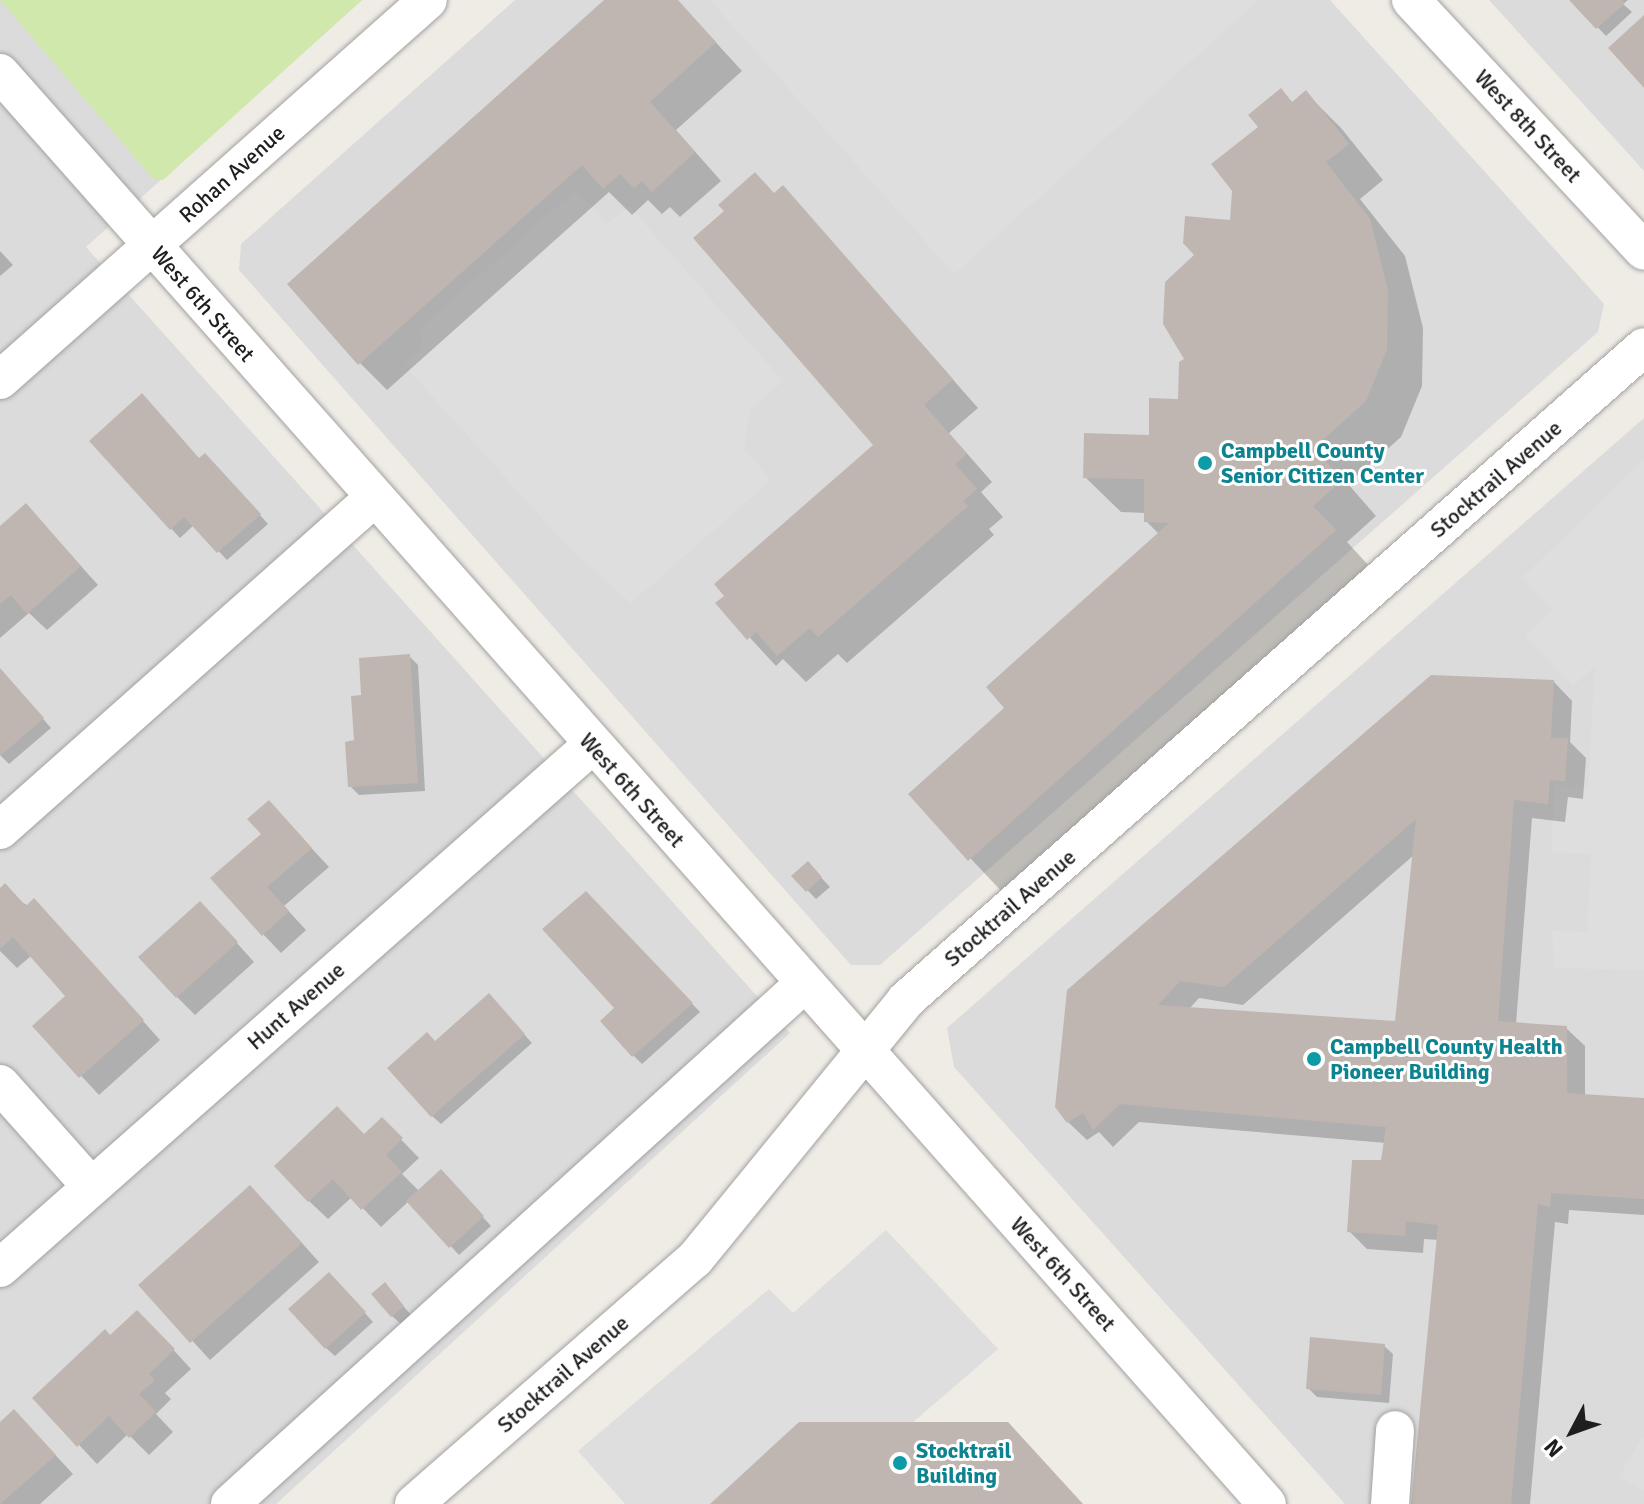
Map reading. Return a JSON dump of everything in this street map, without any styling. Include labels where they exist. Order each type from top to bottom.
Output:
[{"type":"street","name":"Rohan Avenue","points":[[0,380],[428,0]]},
{"type":"street","name":"West 8th Street","points":[[1411,0],[1644,251]]},
{"type":"street","name":"West 6th Street","points":[[0,73],[1267,1504]]},
{"type":"street","name":"Stocktrail Avenue","points":[[414,1504],[695,1259],[906,1000],[1644,347]]},
{"type":"street","points":[[0,830],[374,498]]},
{"type":"street","name":"Hunt Avenue","points":[[0,1268],[592,745]]},
{"type":"street","points":[[230,1504],[805,983]]},
{"type":"street","points":[[0,1084],[91,1186]]},
{"type":"street","points":[[1390,1504],[1395,1430]]},
{"type":"shaded area","points":[[0,0],[362,0],[86,247],[790,1033],[276,1504],[0,1504]]},
{"type":"shaded area","points":[[515,0],[1330,0],[1604,304],[1598,332],[880,965],[851,965],[239,270],[241,244]]},
{"type":"shaded area","points":[[710,0],[1259,0],[954,274]]},
{"type":"shaded area","points":[[1489,0],[1644,0],[1644,171]]},
{"type":"shaded area","points":[[576,190],[607,224],[629,206],[783,381],[750,410],[744,449],[771,480],[631,603],[568,547],[404,365],[423,348],[420,328]]},
{"type":"shaded area","points":[[1644,418],[1644,1504],[1345,1504],[954,1067],[947,1028]]},
{"type":"shaded area","points":[[1644,459],[1644,970],[1554,968],[1552,931],[1587,932],[1591,854],[1551,852],[1555,785],[1588,787],[1595,666],[1573,686],[1525,636],[1553,609],[1522,578]]},
{"type":"shaded area","points":[[886,1230],[998,1349],[818,1504],[625,1504],[578,1451],[769,1289],[793,1313]]},
{"type":"shaded area","points":[[1644,1438],[1644,1491],[1619,1477]]},
{"type":"green space","points":[[0,0],[362,0],[163,180],[154,180]]},
{"type":"building","points":[[604,0],[678,0],[716,42],[650,102],[695,152],[652,192],[642,181],[634,188],[620,174],[603,189],[582,165],[358,365],[287,284]]},
{"type":"building","points":[[1569,0],[1622,0],[1625,3],[1596,29]]},
{"type":"building","points":[[1644,15],[1644,88],[1608,48]]},
{"type":"building","name":"Campbell County Senior Citizen Center","points":[[1281,88],[1292,102],[1306,90],[1349,144],[1326,162],[1370,219],[1388,291],[1387,349],[1366,401],[1314,448],[1342,480],[1313,506],[1336,530],[968,861],[908,794],[1004,708],[986,687],[1169,523],[1144,522],[1144,479],[1083,478],[1084,433],[1149,435],[1149,398],[1178,399],[1179,362],[1184,359],[1163,324],[1165,282],[1194,255],[1183,243],[1185,216],[1230,220],[1232,191],[1211,164],[1258,127],[1248,115]]},
{"type":"building","points":[[755,172],[774,193],[783,185],[953,379],[924,405],[967,454],[955,464],[977,489],[963,501],[968,506],[818,637],[810,628],[777,656],[756,632],[747,640],[715,603],[724,596],[714,584],[873,445],[693,238],[724,211],[718,205]]},
{"type":"building","points":[[142,393],[199,458],[205,453],[261,514],[217,553],[184,517],[170,530],[89,441]]},
{"type":"building","points":[[26,503],[81,566],[27,614],[11,595],[0,604],[0,526]]},
{"type":"building","points":[[410,654],[418,783],[348,787],[345,742],[354,740],[351,696],[361,695],[359,658]]},
{"type":"building","points":[[0,668],[44,718],[0,756]]},
{"type":"building","name":"Campbell County Health Pioneer Building","points":[[1431,675],[1554,680],[1551,738],[1568,738],[1565,781],[1550,780],[1548,804],[1514,800],[1498,1021],[1567,1026],[1567,1093],[1644,1098],[1644,1199],[1551,1193],[1550,1207],[1538,1204],[1511,1504],[1411,1504],[1438,1225],[1406,1221],[1405,1236],[1347,1232],[1352,1160],[1381,1160],[1386,1127],[1120,1104],[1093,1130],[1083,1113],[1067,1123],[1055,1107],[1067,990]],"holes":[[[1416,819],[1395,1021],[1158,1005],[1180,981],[1224,987]]]},
{"type":"building","points":[[269,800],[312,848],[267,887],[289,911],[262,936],[210,878],[261,834],[247,819]]},
{"type":"building","points":[[808,861],[822,877],[806,892],[791,876]]},
{"type":"building","points":[[5,883],[26,906],[34,898],[144,1020],[79,1078],[32,1026],[65,996],[13,937],[0,949],[0,888]]},
{"type":"building","points":[[586,891],[693,1003],[632,1057],[600,1021],[614,1008],[542,929]]},
{"type":"building","points":[[200,901],[238,942],[176,998],[138,957]]},
{"type":"building","points":[[489,993],[525,1034],[431,1117],[387,1068],[427,1032],[435,1041]]},
{"type":"building","points":[[337,1106],[364,1134],[382,1117],[403,1138],[386,1155],[402,1172],[361,1210],[333,1179],[308,1202],[274,1166]]},
{"type":"building","points":[[441,1169],[484,1216],[449,1248],[406,1201]]},
{"type":"building","points":[[250,1185],[302,1243],[190,1343],[138,1285]]},
{"type":"building","points":[[329,1272],[366,1312],[325,1349],[288,1309]]},
{"type":"building","points":[[385,1282],[404,1306],[391,1317],[371,1294]]},
{"type":"building","points":[[137,1310],[175,1349],[149,1374],[155,1380],[139,1394],[156,1412],[129,1438],[109,1416],[77,1447],[32,1398],[105,1329],[110,1335]]},
{"type":"building","points":[[1310,1337],[1385,1344],[1381,1395],[1306,1389]]},
{"type":"building","points":[[14,1409],[56,1455],[0,1504],[0,1422]]},
{"type":"building","name":"Stocktrail Building","points":[[799,1422],[1008,1422],[1083,1504],[710,1504]]},
{"type":"place","name":"Campbell County Senior Citizen Center","points":[[1205,463]]},
{"type":"place","name":"Campbell County Health Pioneer Building","points":[[1314,1059]]},
{"type":"place","name":"Stocktrail Building","points":[[900,1463]]}]
